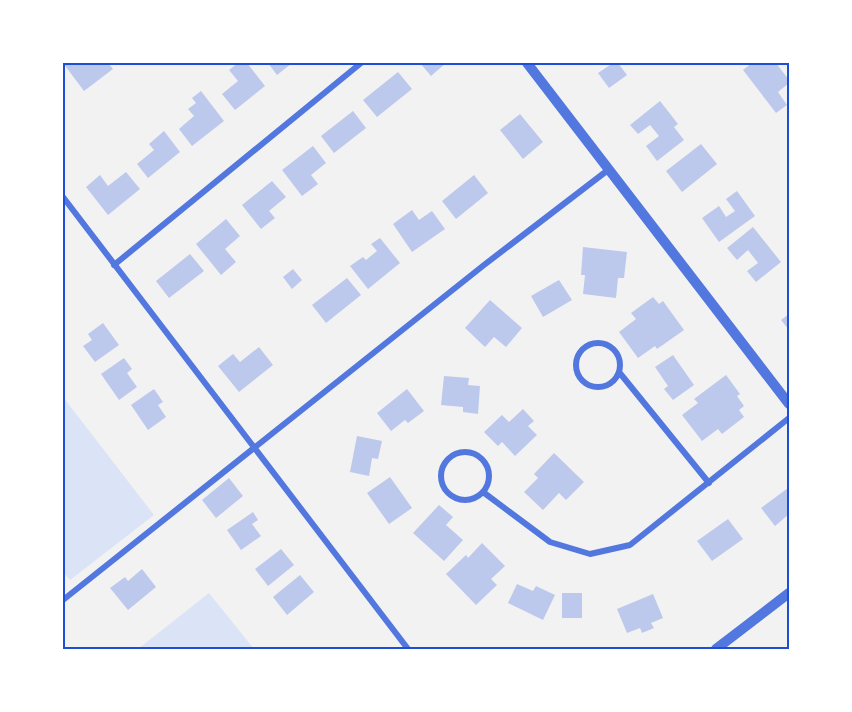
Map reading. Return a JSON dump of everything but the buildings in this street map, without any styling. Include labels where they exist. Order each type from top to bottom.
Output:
[{"type":"street","points":[[114,265],[361,63]]},
{"type":"street","points":[[527,63],[789,404]]},
{"type":"street","points":[[63,600],[253,447],[608,170]]},
{"type":"street","points":[[63,197],[408,649]]},
{"type":"street","points":[[619,372],[610,384],[603,387],[588,386],[577,375],[576,360],[585,347],[599,343],[612,348],[620,359],[619,372],[710,483]]},
{"type":"street","points":[[483,492],[550,542],[590,554],[630,545],[789,418]]},
{"type":"street","points":[[462,452],[478,456],[485,462],[489,477],[483,492],[470,500],[462,500],[448,494],[441,480],[441,472],[448,458],[462,452]]},
{"type":"street","points":[[717,649],[789,593]]},
{"type":"shaded area","points":[[63,397],[154,515],[70,580],[63,572]]},
{"type":"shaded area","points":[[209,593],[254,649],[138,649]]}]
